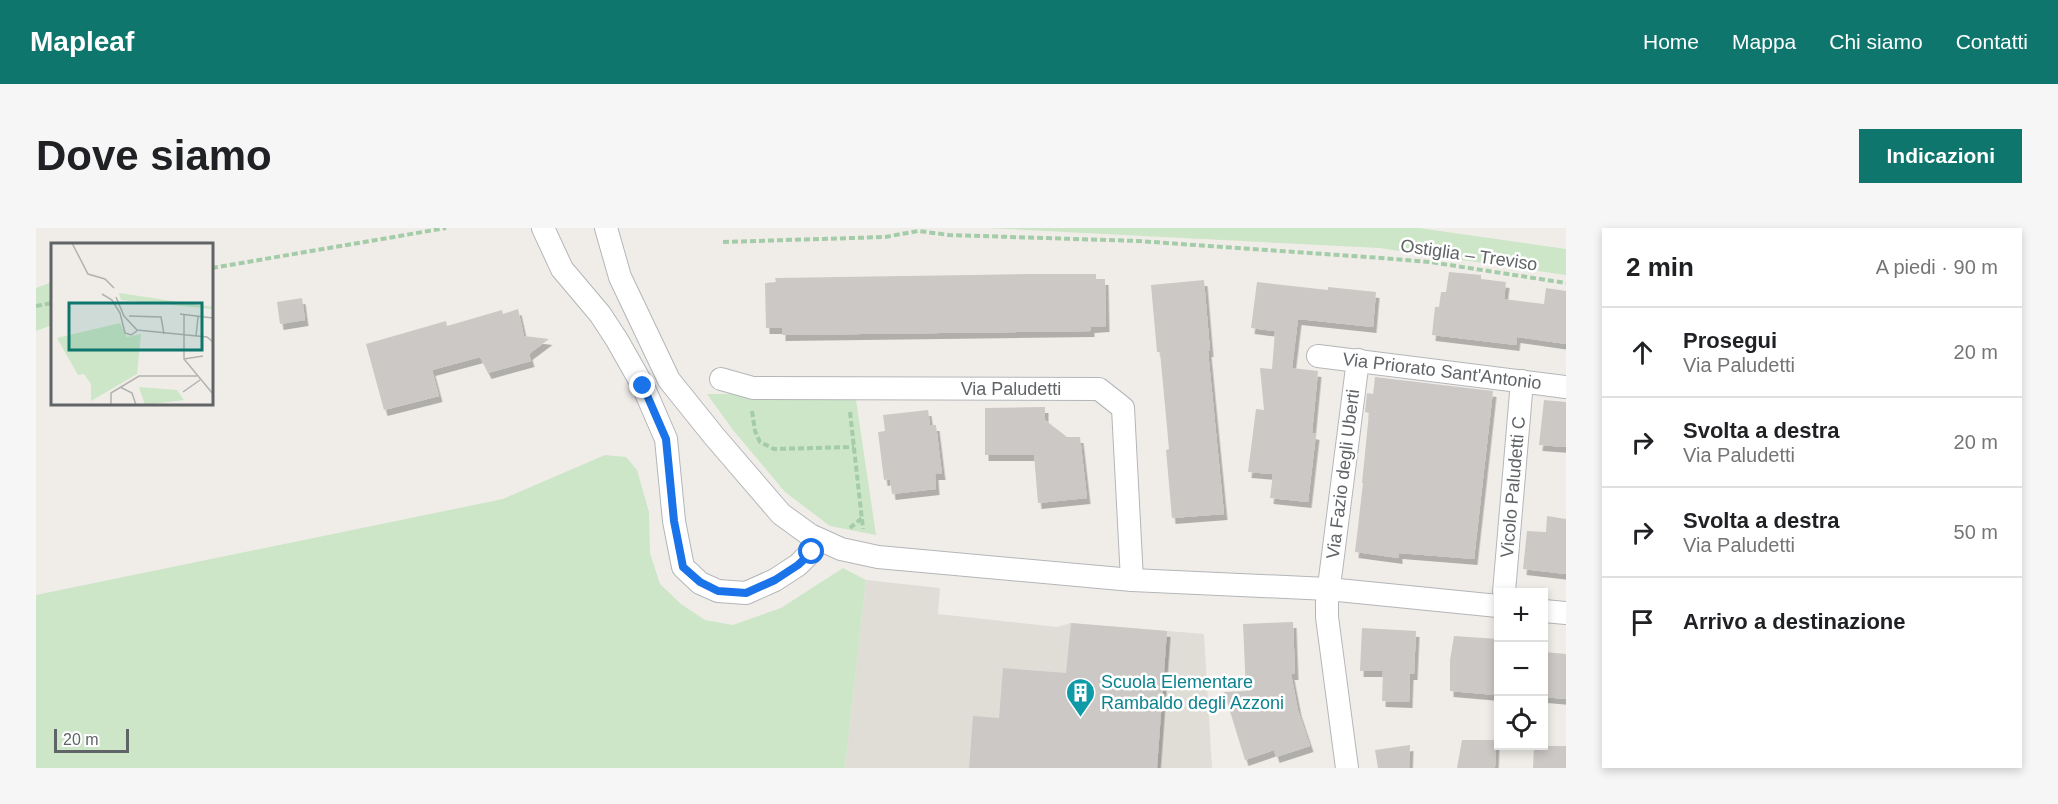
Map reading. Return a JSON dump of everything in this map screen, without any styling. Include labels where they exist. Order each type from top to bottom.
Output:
[{"type":"street","points":[[543,228],[562,269],[600,314],[617,340],[643,386],[666,439],[674,521],[683,567],[700,582],[718,591],[746,593],[775,580],[798,565],[812,552],[819,540]]},
{"type":"street","points":[[606,228],[620,277],[669,380],[782,514],[819,540],[841,549],[879,557],[1132,580],[1328,589],[1494,606]]},
{"type":"street","name":"Via Priorato Sant'Antonio","points":[[1318,356],[1566,387]]},
{"type":"street","name":"Via Fazio degli Uberti","points":[[1347,768],[1327,617],[1328,589],[1358,360]]},
{"type":"street","name":"Via Paludetti","points":[[721,379],[753,388],[1099,389],[1123,408],[1132,580]]},
{"type":"street","name":"Vicolo Paludetti C","points":[[1504,588],[1522,381]]},
{"type":"street","points":[[1548,611],[1566,613]]},
{"type":"path","points":[[213,268],[446,228]]},
{"type":"path","points":[[906,228],[918,231]]},
{"type":"path","name":"Ostiglia – Treviso","points":[[723,242],[885,237],[918,231],[949,235],[1138,241],[1430,262],[1566,283]]},
{"type":"path","points":[[36,306],[51,303]]},
{"type":"path","points":[[753,388],[752,413],[755,431],[760,442],[774,449],[854,447]]},
{"type":"path","points":[[847,388],[863,531],[866,536]]},
{"type":"shaded area","points":[[866,580],[940,588],[938,614],[1057,627],[1071,623],[1204,634],[1212,768],[845,768]]},
{"type":"green space","points":[[987,228],[1419,228],[1566,249],[1566,275],[1379,248]]},
{"type":"green space","points":[[51,282],[51,325],[36,331],[36,288]]},
{"type":"green space","points":[[855,393],[876,535],[830,526],[785,492],[733,430],[707,394]]},
{"type":"green space","points":[[605,455],[626,457],[637,470],[649,512],[650,553],[660,584],[681,604],[705,620],[733,625],[781,608],[843,568],[866,580],[845,768],[36,768],[36,595],[503,499]]},
{"type":"building","points":[[1449,272],[1481,275],[1481,279],[1506,282],[1504,299],[1544,304],[1546,288],[1566,291],[1566,344],[1517,337],[1516,345],[1432,335],[1435,307],[1439,307],[1441,292],[1446,292]]},
{"type":"building","points":[[1096,274],[1096,279],[1105,279],[1106,326],[1091,327],[1091,331],[782,335],[782,328],[766,328],[765,283],[776,282],[775,278]]},
{"type":"building","points":[[1204,280],[1210,351],[1208,351],[1224,514],[1172,518],[1166,450],[1169,449],[1151,285]]},
{"type":"building","points":[[1257,282],[1328,290],[1328,287],[1376,292],[1373,327],[1298,319],[1292,368],[1318,371],[1312,433],[1316,434],[1308,502],[1270,498],[1273,474],[1248,472],[1256,409],[1264,410],[1260,368],[1272,369],[1275,331],[1251,328]]},
{"type":"building","points":[[302,298],[305,320],[280,324],[277,302]]},
{"type":"building","points":[[518,309],[524,336],[549,339],[529,354],[531,361],[488,373],[480,357],[432,370],[439,396],[384,410],[366,344],[446,321],[447,326],[502,310],[503,314]]},
{"type":"building","points":[[1375,377],[1493,391],[1474,559],[1399,553],[1399,558],[1355,552],[1369,413],[1365,412],[1367,393],[1373,394]]},
{"type":"building","points":[[1544,400],[1566,402],[1566,447],[1539,445]]},
{"type":"building","points":[[1045,407],[1045,420],[1067,437],[1080,437],[1087,498],[1038,503],[1034,455],[985,455],[985,408]]},
{"type":"building","points":[[928,410],[930,425],[936,425],[942,474],[935,474],[936,489],[892,494],[890,479],[884,480],[878,432],[885,431],[883,415]]},
{"type":"building","points":[[1547,516],[1566,519],[1566,574],[1523,569],[1527,531],[1546,532]]},
{"type":"building","points":[[1293,622],[1295,674],[1291,674],[1298,710],[1310,746],[1276,757],[1274,750],[1245,760],[1224,692],[1246,691],[1243,624]]},
{"type":"building","name":"Scuola Elementare Rambaldo degli Azzoni","points":[[1071,623],[1167,631],[1157,768],[969,768],[973,716],[999,718],[1003,668],[1066,673]]},
{"type":"building","points":[[1362,628],[1416,631],[1414,674],[1410,674],[1409,702],[1382,701],[1383,671],[1360,671]]},
{"type":"building","points":[[1454,636],[1494,639],[1494,695],[1450,691],[1450,660]]},
{"type":"building","points":[[1548,652],[1566,654],[1566,699],[1548,697]]},
{"type":"building","points":[[1462,740],[1494,740],[1495,768],[1457,768]]},
{"type":"building","points":[[1410,745],[1409,768],[1378,768],[1375,750]]},
{"type":"building","points":[[1548,746],[1566,746],[1566,768],[1533,768],[1534,750],[1548,750]]},
{"type":"place","name":"Scuola Elementare Rambaldo degli Azzoni","points":[[1080,718]]},
{"type":"route","points":[[643,386],[666,439],[674,521],[683,567],[700,582],[718,591],[746,593],[775,580],[798,565],[812,552]]}]
